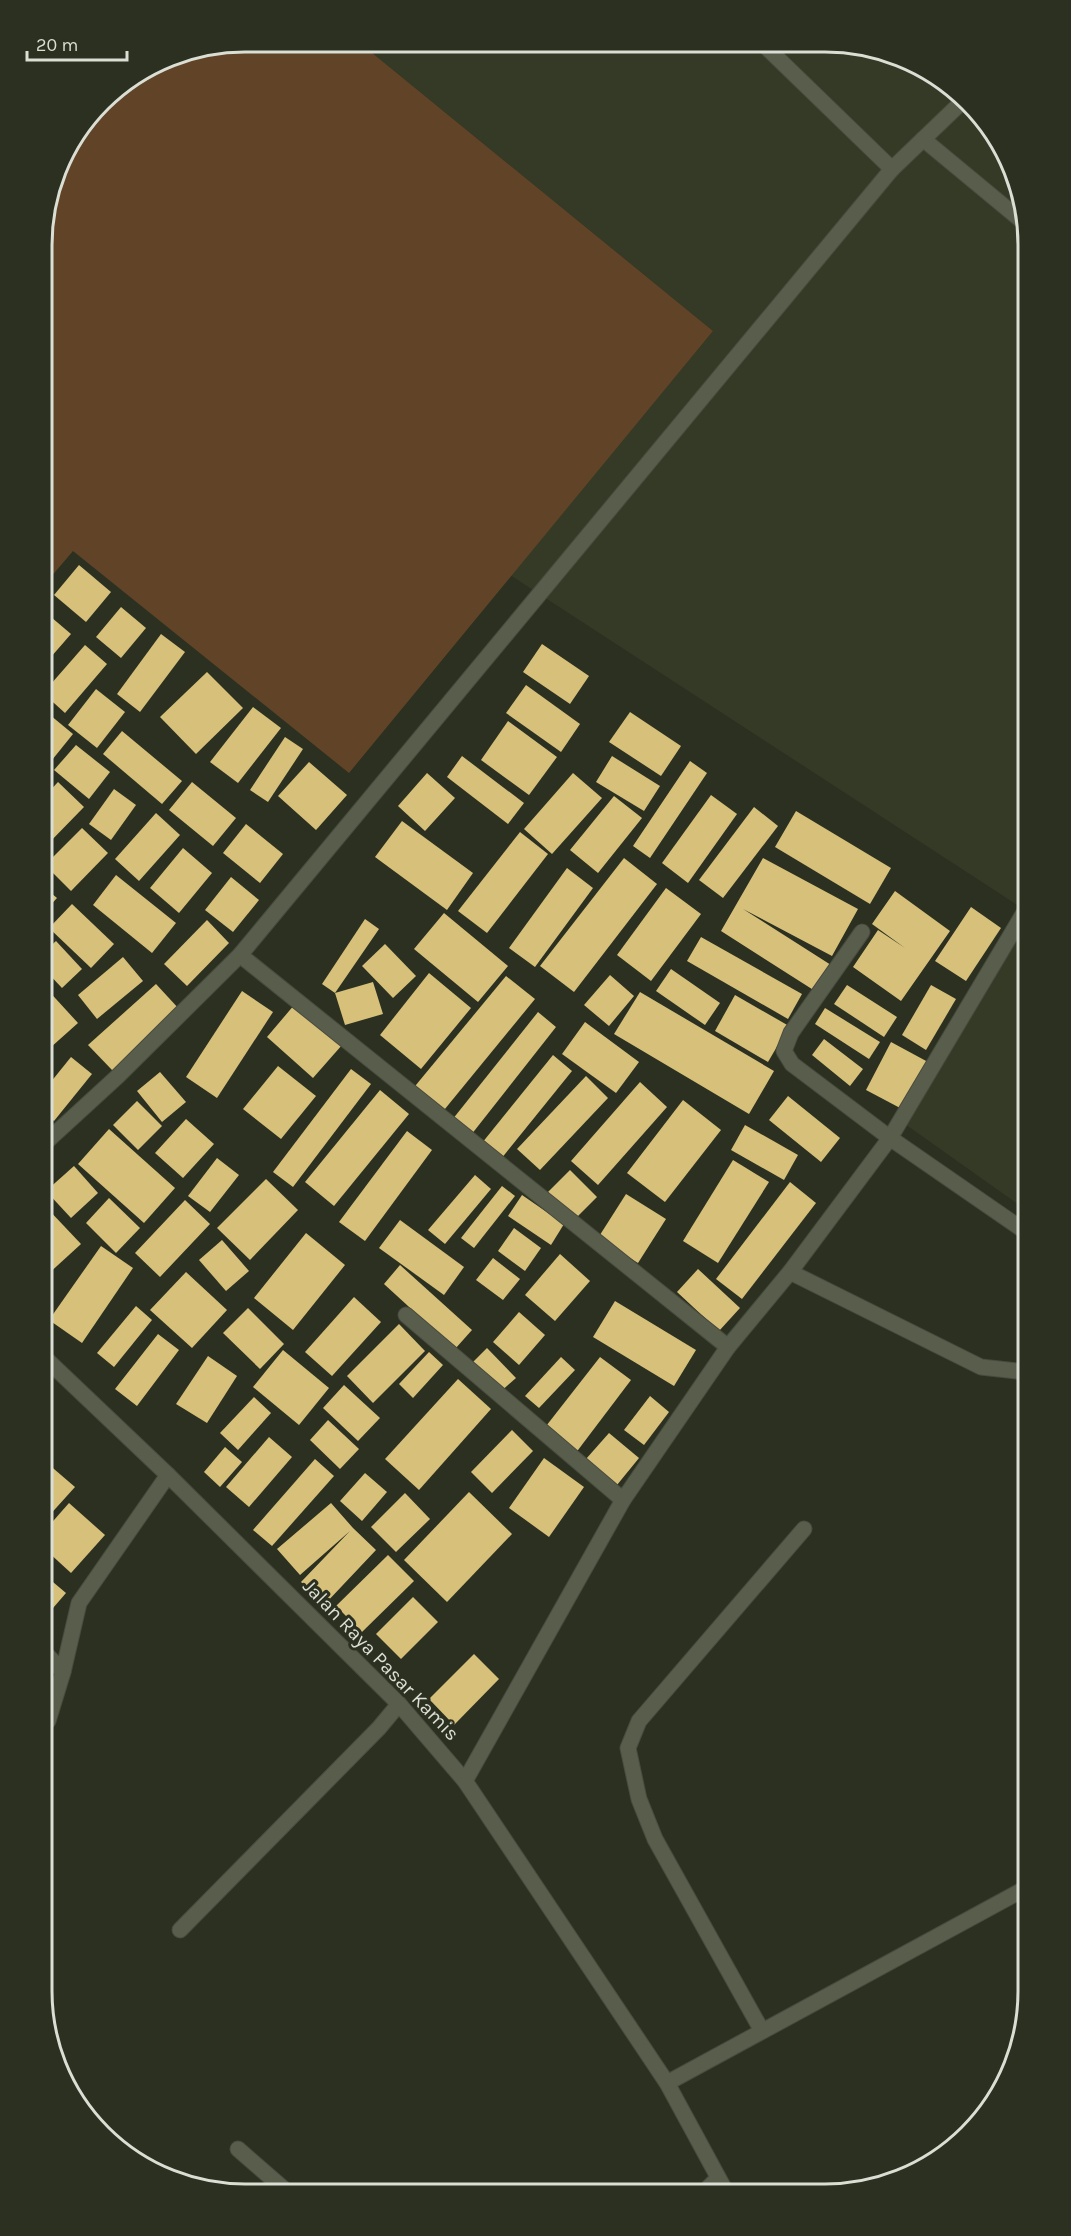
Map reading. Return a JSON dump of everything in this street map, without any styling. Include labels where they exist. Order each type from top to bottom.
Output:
[{"type":"street","points":[[771,52],[892,169]]},
{"type":"street","points":[[52,1136],[118,1076],[240,955],[892,169],[958,105]]},
{"type":"street","points":[[923,139],[1016,216]]},
{"type":"street","points":[[465,1781],[623,1500],[728,1347],[790,1272],[890,1138],[1018,921]]},
{"type":"street","points":[[862,932],[791,1033],[784,1051],[792,1064],[890,1138],[1018,1226]]},
{"type":"street","points":[[240,955],[728,1347]]},
{"type":"street","points":[[790,1272],[981,1367],[1018,1371]]},
{"type":"street","points":[[406,1315],[623,1500]]},
{"type":"street","name":"Jalan Raya Pasar Kamis","points":[[52,1366],[168,1475],[399,1704],[465,1781],[667,2083],[717,2184]]},
{"type":"street","points":[[52,1707],[79,1603],[168,1475]]},
{"type":"street","points":[[762,2031],[655,1839],[639,1799],[628,1748],[639,1721],[804,1529]]},
{"type":"street","points":[[52,1660],[63,1672]]},
{"type":"street","points":[[180,1930],[379,1728],[399,1704]]},
{"type":"street","points":[[667,2083],[1018,1892]]},
{"type":"street","points":[[238,2149],[278,2184]]},
{"type":"shaded area","points":[[825,52],[863,56],[911,72],[933,85],[953,100],[979,128],[1004,172],[1017,220],[1018,905],[510,575],[713,331],[372,53]]},
{"type":"shaded area","points":[[233,53],[372,53],[713,331],[349,773],[73,551],[53,575],[54,220],[67,172],[92,128],[128,92],[172,67],[208,56]]},
{"type":"shaded area","points":[[1018,931],[1018,1204],[902,1122]]},
{"type":"building","points":[[79,565],[111,592],[86,622],[54,595]]},
{"type":"building","points":[[121,607],[146,628],[121,658],[96,637]]},
{"type":"building","points":[[53,619],[71,634],[53,655]]},
{"type":"building","points":[[161,634],[185,652],[140,712],[117,694]]},
{"type":"building","points":[[542,644],[589,676],[570,704],[523,672]]},
{"type":"building","points":[[85,645],[107,664],[65,713],[53,702],[53,682]]},
{"type":"building","points":[[207,672],[243,708],[196,754],[160,717]]},
{"type":"building","points":[[526,685],[580,724],[561,752],[506,713]]},
{"type":"building","points":[[96,689],[125,712],[97,748],[68,725]]},
{"type":"building","points":[[253,707],[281,728],[238,783],[210,762]]},
{"type":"building","points":[[630,712],[681,746],[661,776],[609,742]]},
{"type":"building","points":[[53,717],[73,734],[53,759]]},
{"type":"building","points":[[508,721],[557,757],[529,795],[481,760]]},
{"type":"building","points":[[122,731],[182,781],[162,804],[103,754]]},
{"type":"building","points":[[285,737],[303,749],[268,802],[250,790]]},
{"type":"building","points":[[76,745],[110,772],[89,799],[54,770]]},
{"type":"building","points":[[462,756],[524,803],[508,824],[447,777]]},
{"type":"building","points":[[612,756],[660,786],[644,811],[596,782]]},
{"type":"building","points":[[690,761],[707,773],[650,858],[633,846]]},
{"type":"building","points":[[309,762],[347,795],[316,830],[278,796]]},
{"type":"building","points":[[427,773],[455,798],[425,831],[398,806]]},
{"type":"building","points":[[573,773],[602,798],[552,854],[524,829]]},
{"type":"building","points":[[58,782],[84,807],[53,839],[53,788]]},
{"type":"building","points":[[192,782],[236,818],[213,846],[169,810]]},
{"type":"building","points":[[114,789],[136,805],[111,840],[89,824]]},
{"type":"building","points":[[711,795],[737,814],[688,883],[662,863]]},
{"type":"building","points":[[614,796],[642,818],[598,873],[570,850]]},
{"type":"building","points":[[754,807],[778,826],[723,898],[699,880]]},
{"type":"building","points":[[796,811],[891,868],[870,904],[775,847]]},
{"type":"building","points":[[156,813],[180,835],[139,881],[115,859]]},
{"type":"building","points":[[402,821],[473,873],[447,910],[375,857]]},
{"type":"building","points":[[246,824],[283,854],[260,883],[223,853]]},
{"type":"building","points":[[82,828],[108,853],[71,891],[53,873],[53,857]]},
{"type":"building","points":[[520,832],[548,854],[487,933],[458,911]]},
{"type":"building","points":[[183,848],[212,873],[179,913],[150,888]]},
{"type":"building","points":[[624,858],[657,884],[574,992],[540,966]]},
{"type":"building","points":[[763,858],[858,909],[832,956],[743,909],[831,965],[815,991],[721,931]]},
{"type":"building","points":[[567,868],[593,888],[535,967],[509,948]]},
{"type":"building","points":[[116,875],[176,923],[152,953],[93,905]]},
{"type":"building","points":[[231,877],[259,900],[233,932],[205,910]]},
{"type":"building","points":[[666,888],[701,914],[651,981],[617,955]]},
{"type":"building","points":[[895,891],[950,931],[901,1001],[853,967],[878,930],[905,948],[872,924]]},
{"type":"building","points":[[72,904],[114,944],[91,968],[53,931],[53,924]]},
{"type":"building","points":[[971,907],[1001,928],[966,981],[935,961]]},
{"type":"building","points":[[444,913],[508,966],[478,1002],[414,949]]},
{"type":"building","points":[[365,919],[379,929],[335,993],[322,984]]},
{"type":"building","points":[[207,920],[229,943],[187,986],[164,964]]},
{"type":"building","points":[[701,937],[802,994],[788,1019],[687,961]]},
{"type":"building","points":[[56,941],[82,969],[62,988],[53,978],[53,944]]},
{"type":"building","points":[[385,944],[416,976],[393,998],[362,966]]},
{"type":"building","points":[[123,957],[143,981],[97,1019],[78,995]]},
{"type":"building","points":[[671,969],[720,1003],[705,1025],[656,991]]},
{"type":"building","points":[[429,973],[471,1008],[421,1069],[380,1035]]},
{"type":"building","points":[[610,975],[634,996],[609,1026],[584,1005]]},
{"type":"building","points":[[506,976],[535,999],[440,1115],[411,1091]]},
{"type":"building","points":[[373,982],[383,1014],[345,1025],[335,993]]},
{"type":"building","points":[[156,984],[180,1010],[113,1071],[88,1045]]},
{"type":"building","points":[[847,985],[897,1017],[884,1037],[834,1004]]},
{"type":"building","points":[[931,985],[956,999],[926,1050],[902,1035]]},
{"type":"building","points":[[242,991],[273,1012],[217,1098],[186,1077]]},
{"type":"building","points":[[640,992],[774,1071],[749,1114],[614,1034]]},
{"type":"building","points":[[53,995],[78,1023],[53,1046]]},
{"type":"building","points":[[735,995],[789,1026],[768,1062],[715,1031]]},
{"type":"building","points":[[295,1004],[342,1045],[313,1078],[267,1037]]},
{"type":"building","points":[[825,1008],[880,1042],[869,1059],[815,1024]]},
{"type":"building","points":[[538,1012],[556,1027],[471,1135],[452,1120]]},
{"type":"building","points":[[585,1022],[639,1062],[616,1093],[562,1054]]},
{"type":"building","points":[[824,1039],[863,1069],[850,1086],[812,1055]]},
{"type":"building","points":[[891,1042],[928,1062],[902,1109],[866,1090]]},
{"type":"building","points":[[553,1055],[572,1071],[501,1159],[482,1143]]},
{"type":"building","points":[[71,1057],[92,1074],[54,1121],[52,1120],[53,1080]]},
{"type":"building","points":[[278,1066],[316,1096],[281,1139],[243,1109]]},
{"type":"building","points":[[351,1069],[371,1084],[293,1187],[273,1172]]},
{"type":"building","points":[[160,1072],[186,1102],[162,1122],[137,1091]]},
{"type":"building","points":[[586,1076],[608,1098],[540,1170],[517,1149]]},
{"type":"building","points":[[640,1082],[667,1107],[598,1185],[571,1161]]},
{"type":"building","points":[[380,1090],[409,1114],[334,1206],[305,1182]]},
{"type":"building","points":[[788,1096],[840,1138],[821,1162],[769,1120]]},
{"type":"building","points":[[683,1100],[721,1130],[665,1202],[627,1173]]},
{"type":"building","points":[[137,1101],[162,1126],[138,1150],[113,1125]]},
{"type":"building","points":[[186,1119],[214,1144],[183,1178],[155,1153]]},
{"type":"building","points":[[745,1125],[798,1155],[784,1180],[731,1150]]},
{"type":"building","points":[[109,1129],[175,1188],[144,1223],[78,1164]]},
{"type":"building","points":[[407,1131],[432,1150],[365,1241],[339,1222]]},
{"type":"building","points":[[217,1158],[239,1175],[210,1212],[188,1196]]},
{"type":"building","points":[[733,1160],[769,1182],[718,1263],[683,1241]]},
{"type":"building","points":[[74,1166],[98,1193],[71,1218],[52,1198],[52,1185]]},
{"type":"building","points":[[570,1170],[597,1197],[575,1219],[548,1192]]},
{"type":"building","points":[[475,1175],[491,1189],[445,1244],[428,1230]]},
{"type":"building","points":[[266,1179],[298,1210],[250,1260],[217,1228]]},
{"type":"building","points":[[790,1182],[816,1203],[742,1299],[716,1279]]},
{"type":"building","points":[[502,1186],[515,1196],[474,1248],[461,1238]]},
{"type":"building","points":[[626,1194],[666,1219],[638,1263],[598,1238]]},
{"type":"building","points":[[522,1195],[564,1224],[551,1245],[508,1216]]},
{"type":"building","points":[[109,1198],[140,1228],[116,1253],[86,1223]]},
{"type":"building","points":[[185,1200],[210,1224],[160,1277],[135,1253]]},
{"type":"building","points":[[52,1214],[81,1244],[52,1270]]},
{"type":"building","points":[[400,1220],[464,1267],[444,1295],[379,1248]]},
{"type":"building","points":[[514,1228],[541,1248],[525,1271],[498,1251]]},
{"type":"building","points":[[306,1233],[345,1265],[293,1330],[254,1298]]},
{"type":"building","points":[[222,1240],[249,1271],[226,1291],[199,1260]]},
{"type":"building","points":[[101,1246],[133,1268],[82,1343],[52,1322],[52,1315]]},
{"type":"building","points":[[560,1254],[590,1281],[555,1321],[525,1295]]},
{"type":"building","points":[[493,1258],[520,1279],[503,1300],[476,1280]]},
{"type":"building","points":[[400,1265],[472,1330],[455,1349],[384,1284]]},
{"type":"building","points":[[698,1269],[740,1308],[719,1331],[677,1292]]},
{"type":"building","points":[[186,1272],[227,1310],[192,1348],[150,1310]]},
{"type":"building","points":[[354,1297],[381,1322],[332,1376],[305,1352]]},
{"type":"building","points":[[615,1301],[696,1350],[674,1386],[593,1337]]},
{"type":"building","points":[[136,1306],[152,1320],[114,1367],[97,1353]]},
{"type":"building","points":[[248,1308],[284,1344],[260,1369],[223,1333]]},
{"type":"building","points":[[519,1312],[545,1335],[519,1365],[493,1342]]},
{"type":"building","points":[[399,1324],[425,1351],[373,1403],[347,1376]]},
{"type":"building","points":[[158,1334],[179,1350],[137,1406],[115,1389]]},
{"type":"building","points":[[487,1348],[516,1378],[499,1393],[471,1364]]},
{"type":"building","points":[[283,1350],[329,1388],[299,1425],[253,1387]]},
{"type":"building","points":[[429,1352],[443,1365],[413,1398],[399,1384]]},
{"type":"building","points":[[208,1356],[237,1376],[207,1423],[176,1404]]},
{"type":"building","points":[[561,1357],[575,1370],[539,1408],[525,1396]]},
{"type":"building","points":[[600,1357],[631,1380],[575,1454],[543,1430]]},
{"type":"building","points":[[458,1379],[491,1409],[419,1490],[385,1459]]},
{"type":"building","points":[[344,1385],[380,1418],[358,1441],[323,1408]]},
{"type":"building","points":[[650,1396],[669,1412],[644,1445],[624,1430]]},
{"type":"building","points":[[254,1397],[271,1413],[238,1450],[220,1433]]},
{"type":"building","points":[[328,1420],[359,1449],[340,1469],[310,1440]]},
{"type":"building","points":[[512,1430],[533,1451],[492,1493],[471,1472]]},
{"type":"building","points":[[609,1433],[639,1458],[617,1485],[586,1459]]},
{"type":"building","points":[[269,1437],[292,1457],[249,1507],[226,1487]]},
{"type":"building","points":[[225,1447],[242,1462],[220,1487],[204,1472]]},
{"type":"building","points":[[544,1458],[584,1487],[549,1537],[509,1508]]},
{"type":"building","points":[[315,1459],[334,1476],[272,1546],[253,1530]]},
{"type":"building","points":[[52,1468],[75,1487],[52,1512]]},
{"type":"building","points":[[365,1473],[387,1492],[362,1521],[340,1501]]},
{"type":"building","points":[[469,1492],[512,1534],[447,1602],[404,1560]]},
{"type":"building","points":[[405,1493],[430,1519],[396,1552],[371,1527]]},
{"type":"building","points":[[69,1503],[105,1535],[71,1573],[52,1556],[52,1522]]},
{"type":"building","points":[[331,1503],[376,1550],[325,1604],[301,1582],[350,1531],[300,1575],[277,1549]]},
{"type":"building","points":[[388,1555],[414,1581],[362,1632],[336,1606]]},
{"type":"building","points":[[52,1581],[66,1593],[52,1609]]},
{"type":"building","points":[[413,1597],[438,1622],[401,1659],[376,1634]]},
{"type":"building","points":[[474,1654],[499,1679],[454,1725],[429,1699]]}]
